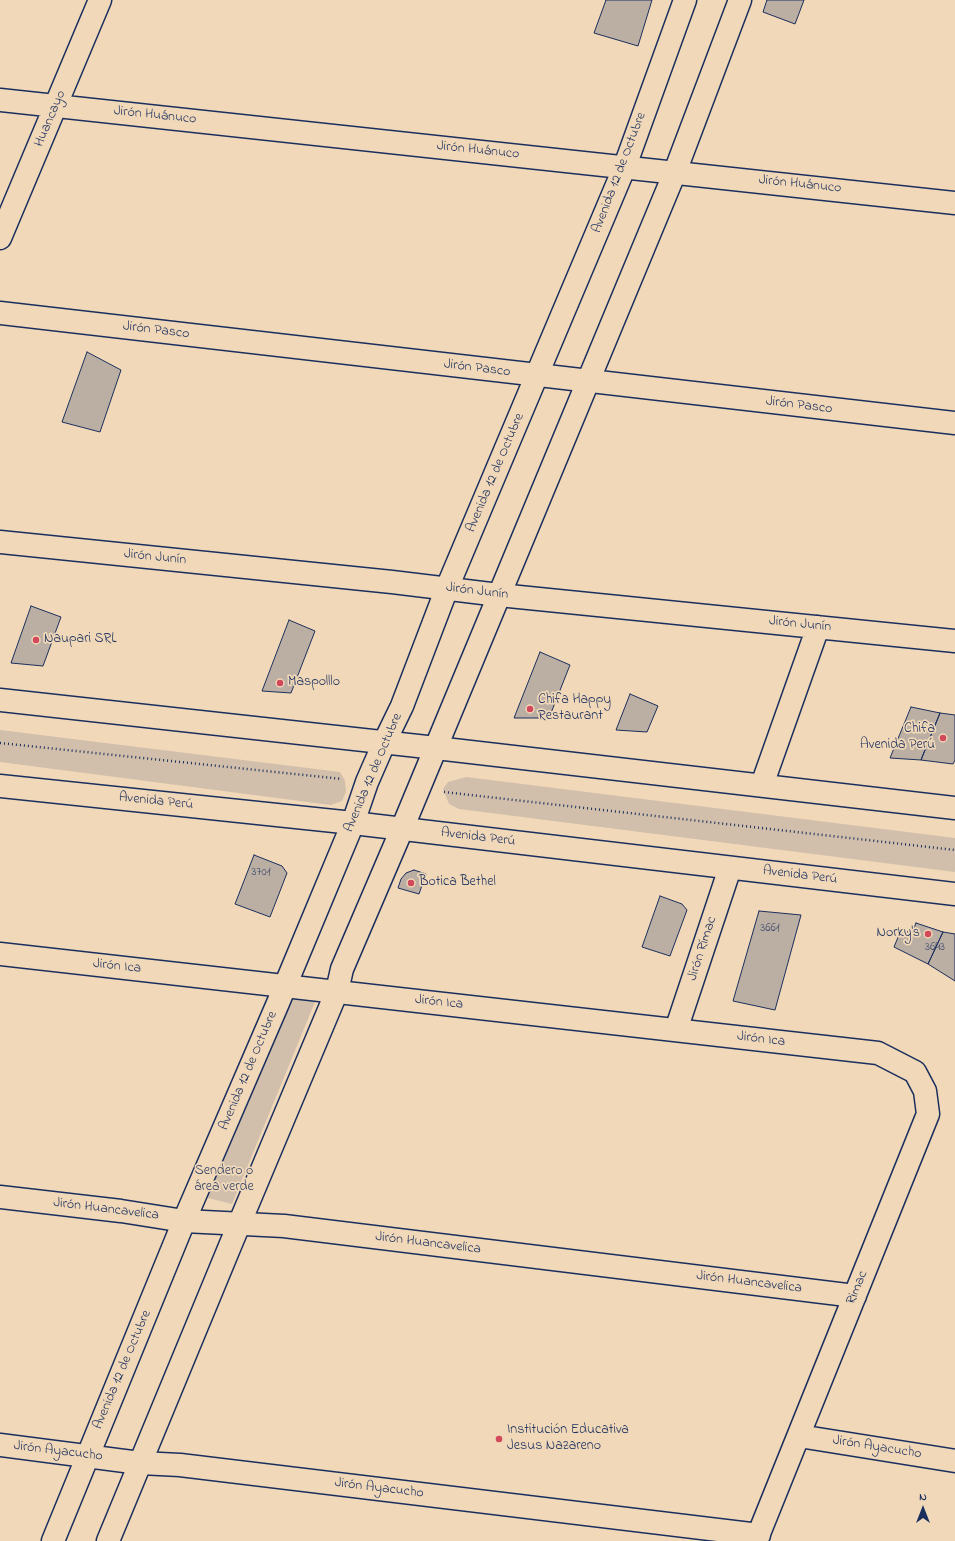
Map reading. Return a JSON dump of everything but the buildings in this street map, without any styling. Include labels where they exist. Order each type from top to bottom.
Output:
[{"type":"street","name":"Huancayo","points":[[0,238],[100,0]]},
{"type":"street","name":"Avenida 12 de Octubre","points":[[53,1541],[184,1221],[286,986],[353,823],[367,782],[402,706],[447,588],[625,166],[685,0]]},
{"type":"street","points":[[108,1541],[239,1223],[337,991],[342,969],[419,789],[675,172],[740,0]]},
{"type":"street","name":"Jirón Huánuco","points":[[0,100],[625,166],[955,203]]},
{"type":"street","name":"Jirón Pasco","points":[[0,313],[955,424]]},
{"type":"street","name":"Jirón Junín","points":[[0,542],[447,588],[499,596],[955,641]]},
{"type":"street","points":[[762,785],[818,627]]},
{"type":"street","points":[[0,700],[436,748],[955,808]]},
{"type":"street","name":"Avenida Perú","points":[[0,786],[353,823],[955,894]]},
{"type":"street","name":"Jirón Rímac","points":[[676,1030],[730,868]]},
{"type":"street","name":"Jirón Ica","points":[[0,954],[878,1053]]},
{"type":"street","name":"Rimac","points":[[758,1538],[928,1114],[925,1091],[915,1072],[878,1053]]},
{"type":"street","name":"Jirón Huancavelica","points":[[0,1197],[122,1210],[184,1221],[292,1227],[855,1296]]},
{"type":"street","name":"Jirón Ayacucho","points":[[798,1436],[955,1461]]},
{"type":"street","name":"Jirón Ayacucho","points":[[0,1445],[140,1463],[188,1466],[758,1538]]},
{"type":"path","points":[[0,743],[367,782]]},
{"type":"path","points":[[419,789],[955,850]]},
{"type":"green space","points":[[0,730],[340,772],[345,781],[346,792],[342,801],[331,805],[0,762]]},
{"type":"green space","points":[[466,777],[955,838],[955,872],[459,809],[449,804],[443,789],[448,782]]},
{"type":"green space","name":"Sendero o área verde","points":[[287,993],[317,997],[232,1204],[200,1196]]},
{"type":"place","name":"Naupari SRL","points":[[36,640]]},
{"type":"place","name":"Maspolllo","points":[[280,683]]},
{"type":"place","name":"Chifa Happy Restaurant","points":[[530,709]]},
{"type":"place","name":"Chifa Avenida Perú","points":[[943,738]]},
{"type":"place","name":"Botica Bethel","points":[[411,883]]},
{"type":"place","name":"Norky's","points":[[928,934]]},
{"type":"place","name":"Institución Educativa Jesus Nazareno","points":[[499,1439]]}]
